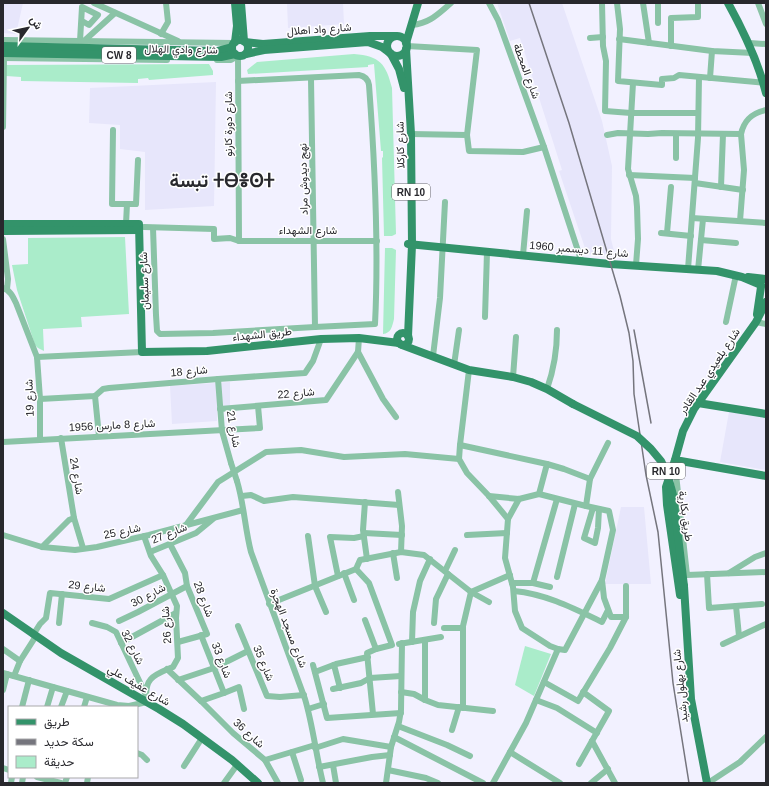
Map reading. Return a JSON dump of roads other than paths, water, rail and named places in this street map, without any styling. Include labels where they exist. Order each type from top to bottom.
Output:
[{"type":"main road","points":[[235,3],[237,49],[248,46],[245,42],[241,3]]},
{"type":"main road","points":[[412,25],[397,36],[390,39],[387,44],[390,54],[400,56],[406,46],[412,25],[418,3]]},
{"type":"main road","points":[[728,3],[749,43],[765,83],[766,93]]},
{"type":"main road","name":"شارع واد اهلال","points":[[390,54],[382,47],[368,42],[264,50],[237,49],[240,40],[263,44],[370,36],[397,36]]},
{"type":"main road","points":[[397,36],[403,38],[406,46]]},
{"type":"main road","name":"شارع وادي الهلال","points":[[3,46],[218,51],[237,49]]},
{"type":"main road","name":"شارع كاركلا","points":[[403,338],[410,245],[411,134],[406,46]]},
{"type":"main road","name":"شارع وادي الهلال","points":[[3,56],[221,57],[237,49]]},
{"type":"main road","name":"شارع كاركلا","points":[[390,54],[399,69],[404,85],[410,245]]},
{"type":"main road","points":[[3,224],[126,224],[141,227]]},
{"type":"main road","points":[[3,231],[141,227]]},
{"type":"main road","points":[[141,227],[142,352]]},
{"type":"main road","name":"شارع 11 ديسمبر 1960","points":[[410,245],[581,260],[610,264],[717,271],[764,284]]},
{"type":"main road","name":"شارع بلعيدي عبد القادر","points":[[756,322],[764,284]]},
{"type":"main road","name":"شارع بلعيدي عبد القادر","points":[[686,623],[679,592],[667,505],[666,487],[683,431],[698,404],[756,322],[766,302]]},
{"type":"main road","name":"طريق الشهداء","points":[[142,352],[207,351],[321,340],[360,338],[383,340],[403,338]]},
{"type":"main road","name":"RN 10","points":[[403,338],[419,352],[454,365],[469,370],[513,377],[531,382],[547,389]]},
{"type":"main road","name":"طريق بكارية","points":[[547,389],[573,404],[637,436],[651,448],[661,461],[668,476],[673,495],[684,586]]},
{"type":"main road","points":[[698,404],[766,414]]},
{"type":"main road","points":[[674,460],[766,476]]},
{"type":"main road","name":"شارع بهلول رشيد","points":[[684,586],[690,699],[708,783]]},
{"type":"main road","name":"شارع عفيف علي","points":[[3,613],[34,636],[61,653],[183,724],[258,783]]},
{"type":"street","points":[[94,3],[182,43]]},
{"type":"street","points":[[161,34],[168,22],[166,3]]},
{"type":"street","points":[[412,25],[429,21],[451,3]]},
{"type":"street","name":"شارع المحطة","points":[[489,3],[498,20],[544,148],[581,260]]},
{"type":"street","points":[[602,3],[603,37],[606,61],[605,112],[698,113]]},
{"type":"street","points":[[617,3],[619,17],[618,81],[662,85],[662,79],[674,78],[679,75],[765,83]]},
{"type":"street","points":[[643,3],[649,43]]},
{"type":"street","points":[[658,3],[658,23]]},
{"type":"street","points":[[671,46],[671,18],[698,17],[698,3]]},
{"type":"street","points":[[758,3],[766,24]]},
{"type":"street","points":[[82,41],[115,13]]},
{"type":"street","points":[[82,21],[82,41]]},
{"type":"street","points":[[590,38],[603,37]]},
{"type":"street","points":[[619,39],[712,51],[752,53]]},
{"type":"street","name":"شارع وادي الهلال","points":[[3,40],[182,43],[237,49]]},
{"type":"street","points":[[749,43],[766,44]]},
{"type":"street","points":[[406,46],[477,50],[467,135],[468,151],[523,152],[544,148]]},
{"type":"street","name":"شارع دورة كارنو","points":[[237,49],[239,240]]},
{"type":"street","points":[[710,78],[712,51]]},
{"type":"street","points":[[3,56],[3,127]]},
{"type":"street","points":[[238,82],[311,79],[359,75],[365,77],[369,82],[377,242],[375,324],[315,326]]},
{"type":"street","points":[[688,269],[698,133],[699,77]]},
{"type":"street","name":"نهج ديدوش مراد","points":[[311,79],[315,326]]},
{"type":"street","points":[[633,83],[628,161],[629,175],[634,188],[637,207],[638,239],[636,265]]},
{"type":"street","points":[[740,222],[744,170],[741,134],[743,126],[748,118],[754,114],[766,110]]},
{"type":"street","points":[[113,130],[112,204],[136,204],[138,160]]},
{"type":"street","points":[[607,135],[618,133],[741,134]]},
{"type":"street","points":[[411,134],[467,135]]},
{"type":"street","points":[[676,134],[676,158]]},
{"type":"street","points":[[721,187],[723,134]]},
{"type":"street","points":[[629,175],[695,181],[743,190]]},
{"type":"street","points":[[671,187],[664,233],[690,236]]},
{"type":"street","points":[[433,356],[444,248],[445,202]]},
{"type":"street","points":[[126,204],[126,224]]},
{"type":"street","points":[[523,255],[527,210]]},
{"type":"street","points":[[692,218],[766,223]]},
{"type":"street","points":[[698,270],[703,219]]},
{"type":"street","points":[[141,227],[152,228]]},
{"type":"street","name":"شارع الشهداء","points":[[152,228],[214,229],[214,239],[230,238],[239,240],[377,242]]},
{"type":"street","name":"شارع سليمان","points":[[152,228],[158,333],[161,335],[315,326]]},
{"type":"street","points":[[3,239],[8,279],[5,289]]},
{"type":"street","points":[[701,240],[736,243]]},
{"type":"street","points":[[485,317],[487,252]]},
{"type":"street","points":[[726,322],[739,276]]},
{"type":"street","name":"شارع 19","points":[[5,289],[12,295],[16,303],[37,357],[40,399],[40,439]]},
{"type":"street","points":[[756,322],[766,324]]},
{"type":"street","points":[[454,365],[459,330]]},
{"type":"street","points":[[547,389],[553,371],[557,344],[557,330]]},
{"type":"street","points":[[513,377],[516,337]]},
{"type":"street","name":"شارع 22","points":[[220,409],[326,400],[358,352],[360,338]]},
{"type":"street","name":"شارع 18","points":[[40,399],[95,396],[103,389],[109,388],[305,373],[313,361],[321,340]]},
{"type":"street","name":"طريق الشهداء","points":[[37,357],[142,352]]},
{"type":"street","points":[[358,352],[383,399],[396,417]]},
{"type":"street","points":[[469,370],[459,459],[467,473],[508,519]]},
{"type":"street","name":"شارع 21","points":[[218,379],[222,431],[237,481]]},
{"type":"street","points":[[95,396],[99,436]]},
{"type":"street","name":"شارع 8 مارس 1956","points":[[3,442],[260,428],[258,406]]},
{"type":"street","name":"شارع 24","points":[[61,438],[74,518],[83,548]]},
{"type":"street","points":[[586,506],[590,479],[608,443]]},
{"type":"street","points":[[460,445],[547,464],[590,479]]},
{"type":"street","points":[[186,526],[218,482],[266,452],[301,450],[344,457],[405,454],[459,459]]},
{"type":"street","points":[[674,460],[687,575],[766,572]]},
{"type":"street","points":[[539,494],[547,464]]},
{"type":"street","name":"شارع مسجد الهجرة","points":[[237,481],[242,496],[243,510],[251,552],[304,695],[323,783]]},
{"type":"street","points":[[398,492],[402,526],[400,552]]},
{"type":"street","points":[[489,496],[519,499],[539,494],[575,504],[609,510],[613,530],[602,580],[565,650],[550,646],[522,628],[515,611],[514,591],[505,558],[508,519],[519,499]]},
{"type":"street","points":[[242,496],[251,495],[264,501],[293,497],[400,505]]},
{"type":"street","points":[[533,583],[557,499]]},
{"type":"street","points":[[365,502],[364,535],[368,559]]},
{"type":"street","points":[[557,577],[575,504]]},
{"type":"street","points":[[596,508],[598,528],[595,543],[584,538],[596,508]]},
{"type":"street","name":"شارع 25","points":[[3,535],[42,547],[60,549],[83,548],[144,536],[243,510]]},
{"type":"street","points":[[42,547],[69,520],[74,518]]},
{"type":"street","name":"شارع 27","points":[[150,552],[196,533],[215,518]]},
{"type":"street","points":[[467,535],[507,533]]},
{"type":"street","points":[[338,576],[330,537],[354,538],[364,535],[402,535]]},
{"type":"street","name":"شارع 26","points":[[144,536],[150,552],[163,575],[177,606],[178,642],[178,658],[174,667],[155,674],[149,681],[146,694],[147,702]]},
{"type":"street","points":[[308,536],[315,586],[326,612]]},
{"type":"street","name":"شارع 28","points":[[170,544],[185,573],[187,586],[207,634],[201,635]]},
{"type":"street","points":[[434,623],[436,599],[455,550]]},
{"type":"street","points":[[269,604],[356,569],[360,560],[400,552],[424,554],[471,592],[489,602]]},
{"type":"street","points":[[394,553],[397,578]]},
{"type":"street","points":[[729,573],[755,557],[766,553]]},
{"type":"street","points":[[412,642],[413,612],[420,581],[430,559]]},
{"type":"street","points":[[356,569],[369,583],[392,645]]},
{"type":"street","points":[[344,573],[354,600]]},
{"type":"street","points":[[708,574],[709,608],[762,604]]},
{"type":"street","name":"شارع 29","points":[[34,636],[40,624],[46,618],[50,593],[109,599],[163,575]]},
{"type":"street","points":[[471,592],[510,575]]},
{"type":"street","points":[[602,580],[604,598],[611,617],[626,617]]},
{"type":"street","points":[[512,583],[533,583],[550,587]]},
{"type":"street","name":"شارع 30","points":[[119,621],[187,586]]},
{"type":"street","points":[[544,682],[578,701],[610,648],[626,617],[626,586]]},
{"type":"street","points":[[514,591],[530,592],[559,601],[602,622],[608,610]]},
{"type":"street","points":[[452,730],[461,708],[463,628],[471,592]]},
{"type":"street","points":[[59,623],[62,594]]},
{"type":"street","points":[[736,606],[739,636]]},
{"type":"street","points":[[121,642],[176,613]]},
{"type":"street","points":[[366,620],[376,648]]},
{"type":"street","name":"شارع 32","points":[[92,623],[107,627],[116,632],[146,694]]},
{"type":"street","points":[[722,644],[766,624]]},
{"type":"street","name":"شارع 35","points":[[238,626],[267,696],[280,697],[304,695]]},
{"type":"street","points":[[444,628],[463,628]]},
{"type":"street","points":[[178,642],[201,635]]},
{"type":"street","name":"شارع 33","points":[[201,635],[224,692],[201,701]]},
{"type":"street","points":[[14,676],[34,636]]},
{"type":"street","points":[[373,714],[367,653],[376,648],[441,637]]},
{"type":"street","points":[[425,640],[425,700]]},
{"type":"street","points":[[386,783],[391,747],[398,726],[400,713],[402,643]]},
{"type":"street","points":[[3,649],[20,662]]},
{"type":"street","points":[[493,783],[526,723],[558,649]]},
{"type":"street","points":[[178,680],[214,668],[248,652]]},
{"type":"street","points":[[315,672],[334,665],[368,657]]},
{"type":"street","points":[[313,665],[327,718],[400,713]]},
{"type":"street","points":[[334,665],[340,688]]},
{"type":"street","points":[[167,669],[201,701]]},
{"type":"street","points":[[3,690],[5,674],[87,697],[123,705],[129,706],[147,702]]},
{"type":"street","points":[[333,689],[360,683],[370,678],[401,676]]},
{"type":"street","points":[[22,706],[29,680]]},
{"type":"street","points":[[47,706],[54,687]]},
{"type":"street","points":[[224,692],[239,687],[244,709]]},
{"type":"street","points":[[61,706],[67,691]]},
{"type":"street","points":[[401,692],[414,694],[438,705],[493,710]]},
{"type":"street","points":[[579,764],[609,711],[583,692]]},
{"type":"street","points":[[84,706],[87,697]]},
{"type":"street","points":[[536,700],[557,708],[597,733]]},
{"type":"street","name":"شارع 36","points":[[201,701],[233,733],[265,760],[278,783]]},
{"type":"street","points":[[308,709],[324,704]]},
{"type":"street","points":[[398,726],[447,745],[470,756]]},
{"type":"street","points":[[394,737],[483,783]]},
{"type":"street","points":[[708,783],[736,765],[766,737]]},
{"type":"street","points":[[184,766],[202,738]]},
{"type":"street","points":[[265,760],[343,739],[391,747]]},
{"type":"street","points":[[592,740],[615,783]]},
{"type":"street","points":[[292,752],[300,780]]},
{"type":"street","points":[[510,752],[557,782]]},
{"type":"street","points":[[138,753],[147,760]]},
{"type":"street","points":[[319,767],[390,755]]},
{"type":"street","points":[[224,783],[237,765]]},
{"type":"street","points":[[334,765],[336,783]]},
{"type":"street","points":[[591,783],[608,769]]},
{"type":"street","points":[[388,770],[426,778],[438,783]]},
{"type":"street","points":[[43,779],[61,783]]},
{"type":"railway","points":[[529,3],[569,123],[620,296],[629,333],[633,361],[634,394],[646,475],[658,532],[673,683],[689,783]]},
{"type":"railway","points":[[634,330],[651,423]]},
{"type":"district","name":"تبسة ⵜⴱⴻⵙⵜ","points":[[222,180]]}]
